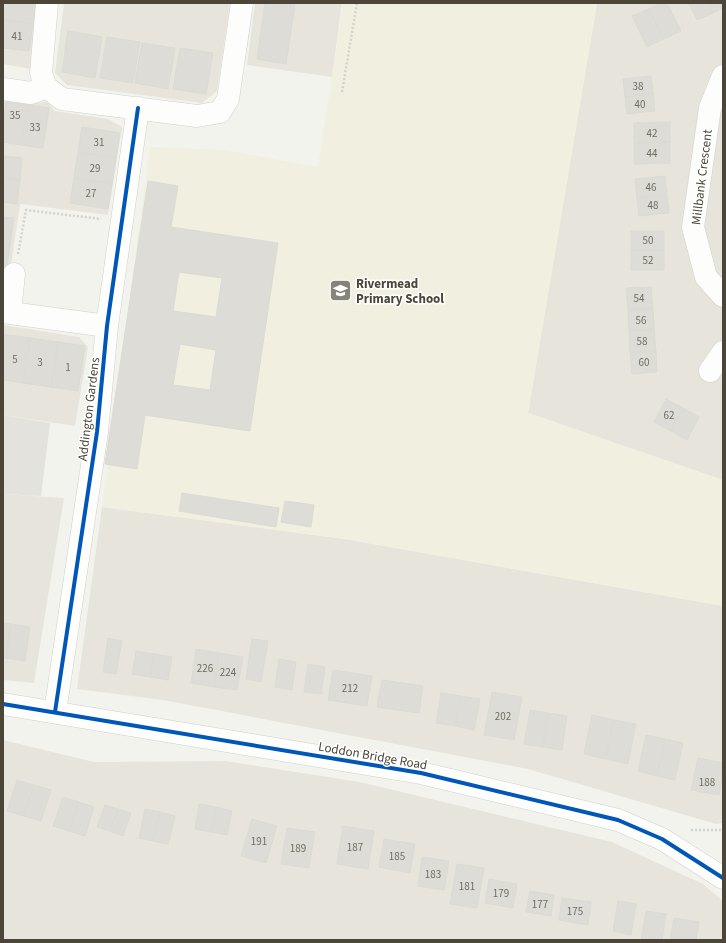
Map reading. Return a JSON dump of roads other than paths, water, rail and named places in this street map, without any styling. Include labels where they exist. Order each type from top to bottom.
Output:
[{"type":"street","points":[[47,3],[41,73],[46,87],[62,99],[198,116],[220,112],[228,99],[242,3]]},
{"type":"street","name":"Millbank Crescent","points":[[723,76],[710,108],[693,227],[706,278],[723,296]]},
{"type":"street","points":[[3,89],[32,93],[46,87]]},
{"type":"street","name":"Addington Gardens","points":[[54,712],[97,432],[107,326],[138,108]]},
{"type":"street","points":[[14,274],[6,312],[107,326]]},
{"type":"street","points":[[710,371],[723,352]]},
{"type":"street","name":"Loddon Bridge Road","points":[[3,704],[421,773],[618,820],[662,840],[723,878]]},
{"type":"place","name":"Rivermead Primary School","points":[[340,290]]}]
